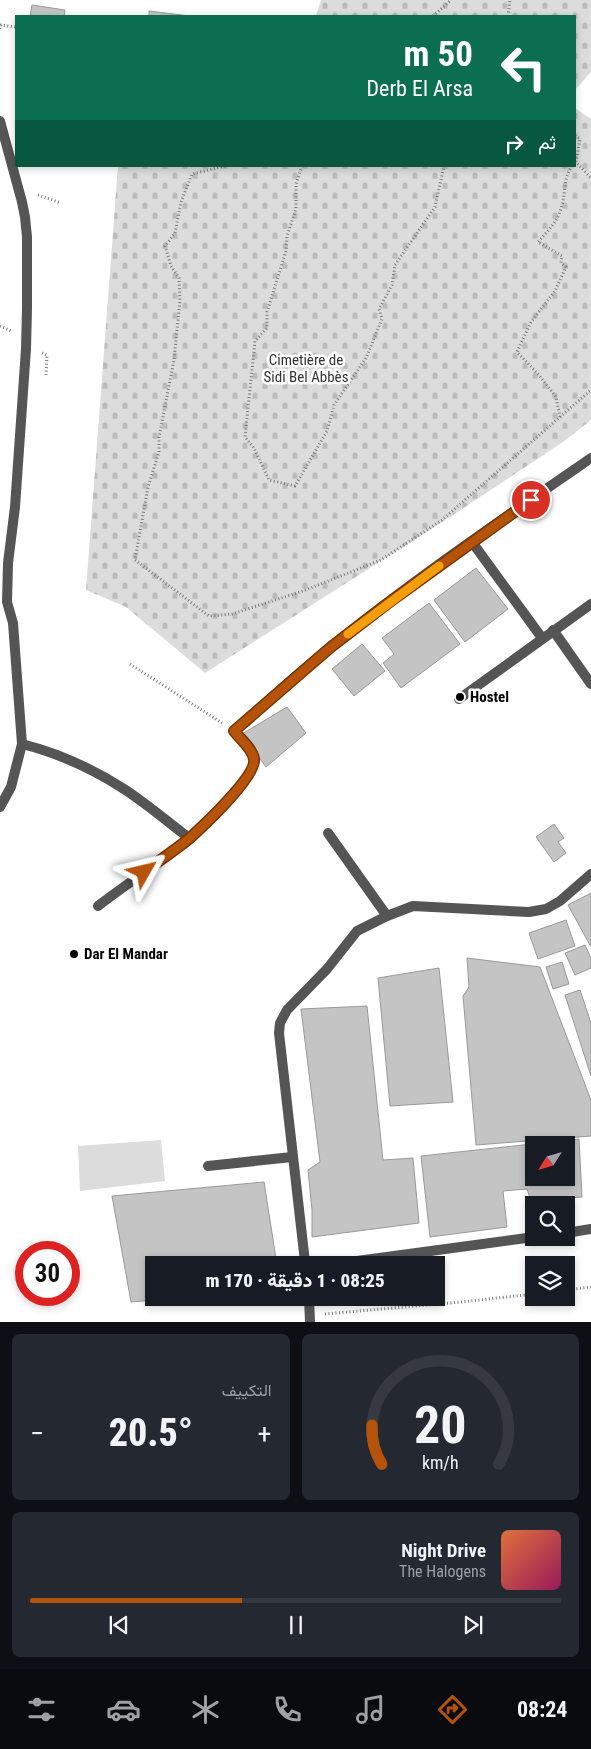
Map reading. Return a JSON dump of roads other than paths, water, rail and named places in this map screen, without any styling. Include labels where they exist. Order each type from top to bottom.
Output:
[{"type":"street","points":[[0,121],[26,217],[27,237],[26,350],[7,592],[9,613],[13,623],[22,744],[11,787],[0,807]]},
{"type":"street","points":[[98,906],[189,838],[209,820],[245,781],[254,760],[250,751],[234,731],[317,658],[387,604],[591,458]]},
{"type":"street","points":[[472,542],[542,638]]},
{"type":"street","points":[[459,699],[591,604]]},
{"type":"street","points":[[553,630],[591,684]]},
{"type":"street","points":[[22,744],[48,751],[97,773],[125,790],[189,838]]},
{"type":"street","points":[[328,833],[387,916]]},
{"type":"street","points":[[305,1256],[279,1033],[280,1024],[287,1010],[327,969],[357,931],[387,916],[413,906],[529,912],[546,910],[560,901],[591,874]]},
{"type":"street","points":[[208,1166],[292,1157]]},
{"type":"street","points":[[575,1232],[591,1229]]},
{"type":"street","points":[[394,1256],[525,1238]]},
{"type":"street","points":[[309,1306],[310,1319]]},
{"type":"place","name":"Hostel","points":[[460,697]]},
{"type":"place","name":"Dar El Mandar","points":[[74,954]]},
{"type":"park label","name":"Cimetière de Sidi Bel Abbès","points":[[306,368]]}]
